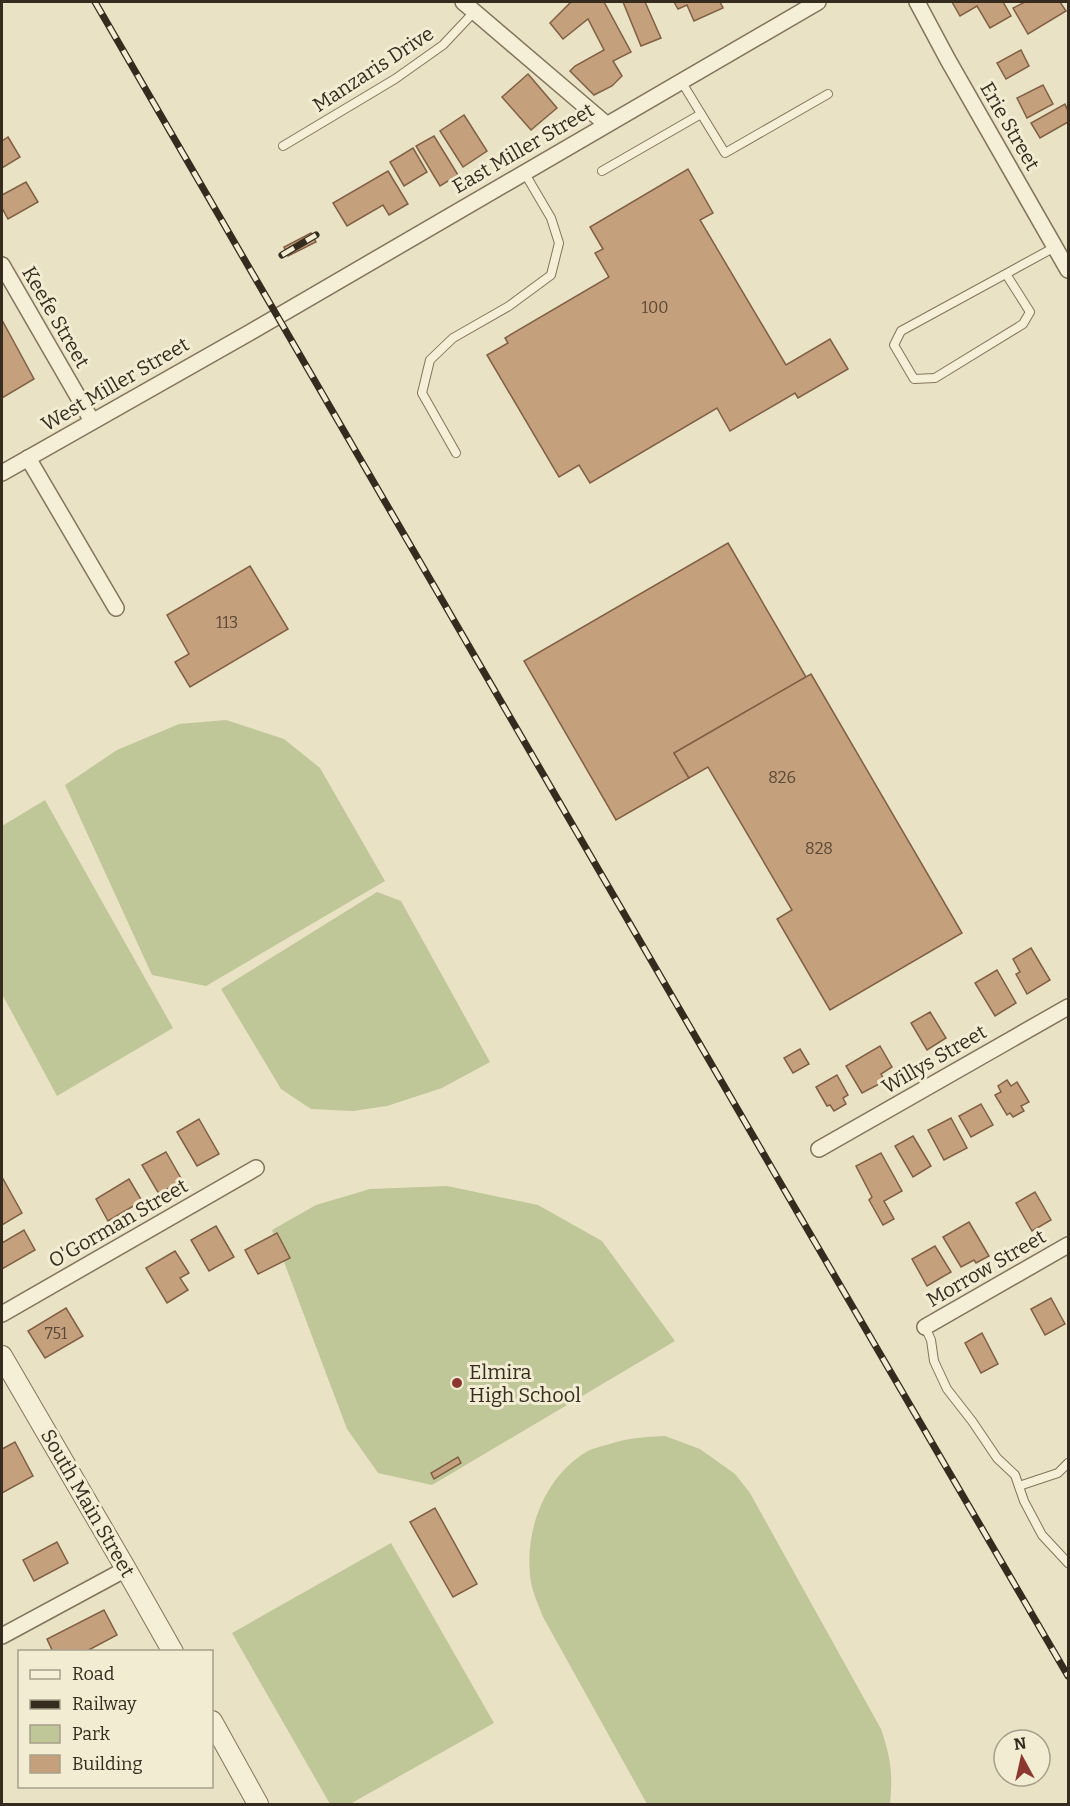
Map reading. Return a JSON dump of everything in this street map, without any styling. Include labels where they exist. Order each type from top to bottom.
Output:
[{"type":"street","name":"East Miller Street","points":[[249,333],[818,2]]},
{"type":"street","name":"Erie Street","points":[[917,2],[1068,270]]},
{"type":"street","points":[[469,6],[606,124]]},
{"type":"street","name":"Keefe Street","points":[[2,265],[92,421]]},
{"type":"street","name":"West Miller Street","points":[[2,473],[249,333]]},
{"type":"street","points":[[28,458],[116,608]]},
{"type":"street","name":"Willys Street","points":[[819,1149],[1068,1006]]},
{"type":"street","name":"O'Gorman Street","points":[[2,1314],[255,1168]]},
{"type":"street","name":"Morrow Street","points":[[925,1327],[1068,1245]]},
{"type":"street","name":"South Main Street","points":[[2,1356],[172,1650]]},
{"type":"street","points":[[2,1636],[126,1569]]},
{"type":"street","points":[[213,1723],[258,1804]]},
{"type":"lane","name":"Manzaris Drive","points":[[283,146],[395,79],[443,45],[469,6]]},
{"type":"lane","points":[[681,81],[725,153],[828,94]]},
{"type":"lane","points":[[602,171],[701,114]]},
{"type":"lane","points":[[456,453],[422,393],[430,360],[453,338],[509,306],[551,274],[559,243],[551,218],[524,172]]},
{"type":"lane","points":[[1006,274],[1030,312],[1023,324],[935,378],[914,379],[894,345],[902,331],[1055,247]]},
{"type":"lane","points":[[925,1327],[931,1340],[934,1361],[947,1389],[997,1458],[1015,1475],[1024,1501],[1042,1535],[1068,1563]]},
{"type":"lane","points":[[1018,1486],[1058,1473],[1068,1463]]},
{"type":"green space","points":[[226,720],[284,739],[320,768],[385,881],[206,986],[152,975],[65,785],[117,750],[179,724]]},
{"type":"green space","points":[[45,800],[173,1028],[57,1096],[2,994],[2,826]]},
{"type":"green space","points":[[377,892],[401,901],[490,1062],[442,1088],[387,1106],[353,1111],[311,1109],[281,1089],[221,989]]},
{"type":"green space","points":[[447,1186],[538,1205],[602,1241],[675,1341],[432,1485],[378,1473],[347,1429],[272,1230],[316,1205],[370,1189]]},
{"type":"green space","points":[[665,1436],[700,1449],[735,1474],[750,1493],[881,1729],[890,1766],[890,1804],[647,1804],[543,1617],[532,1586],[529,1563],[530,1544],[540,1508],[559,1475],[590,1450],[635,1438]]},
{"type":"green space","points":[[391,1543],[494,1723],[350,1804],[330,1804],[232,1633]]},
{"type":"building","points":[[571,2],[604,2],[631,52],[613,61],[622,76],[612,86],[594,95],[570,71],[604,50],[588,19],[563,39],[550,23]]},
{"type":"building","points":[[623,2],[645,2],[661,38],[641,46]]},
{"type":"building","points":[[674,2],[720,2],[723,8],[694,21],[687,5],[678,9]]},
{"type":"building","points":[[952,2],[1003,2],[1011,16],[990,28],[977,6],[960,16]]},
{"type":"building","points":[[1025,2],[1060,2],[1066,11],[1028,34],[1013,8]]},
{"type":"building","points":[[1021,50],[1029,66],[1006,79],[997,63]]},
{"type":"building","points":[[528,74],[557,108],[531,130],[502,97]]},
{"type":"building","points":[[1043,85],[1053,104],[1027,118],[1017,98]]},
{"type":"building","points":[[1065,104],[1068,111],[1068,122],[1040,138],[1031,123]]},
{"type":"building","points":[[464,115],[487,151],[463,167],[440,131]]},
{"type":"building","points":[[434,136],[458,175],[440,186],[416,146]]},
{"type":"building","points":[[8,137],[20,157],[2,168],[2,141]]},
{"type":"building","points":[[413,148],[427,172],[404,186],[390,162]]},
{"type":"building","points":[[688,169],[713,213],[700,220],[786,365],[830,339],[848,369],[798,398],[795,393],[730,431],[717,408],[590,483],[579,465],[559,477],[487,355],[508,343],[505,338],[609,277],[595,253],[603,249],[590,227]]},
{"type":"building","points":[[388,171],[408,204],[389,215],[383,205],[347,226],[333,203]]},
{"type":"building","points":[[26,182],[38,202],[8,219],[2,208],[2,195]]},
{"type":"building","points":[[311,233],[316,242],[288,256],[284,247]]},
{"type":"building","points":[[2,320],[34,379],[2,398]]},
{"type":"building","points":[[728,543],[806,677],[674,753],[689,778],[616,820],[524,661]]},
{"type":"building","points":[[250,566],[288,629],[190,687],[175,662],[189,654],[167,615]]},
{"type":"building","points":[[811,674],[962,933],[830,1010],[777,919],[792,910],[708,767],[689,778],[674,753]]},
{"type":"building","points":[[1031,948],[1050,980],[1027,994],[1016,974],[1020,972],[1013,959]]},
{"type":"building","points":[[997,970],[1016,1003],[995,1016],[975,983]]},
{"type":"building","points":[[930,1012],[946,1038],[927,1050],[911,1023]]},
{"type":"building","points":[[880,1046],[892,1067],[881,1074],[885,1081],[862,1093],[846,1066]]},
{"type":"building","points":[[800,1049],[809,1064],[793,1073],[784,1058]]},
{"type":"building","points":[[837,1075],[848,1095],[843,1098],[846,1104],[834,1111],[830,1105],[827,1106],[816,1087]]},
{"type":"building","points":[[1007,1080],[1011,1086],[1017,1082],[1029,1102],[1021,1106],[1024,1111],[1013,1117],[1010,1113],[1007,1115],[995,1095],[1001,1092],[998,1086]]},
{"type":"building","points":[[981,1104],[993,1125],[971,1137],[959,1116]]},
{"type":"building","points":[[951,1118],[967,1148],[944,1160],[928,1130]]},
{"type":"building","points":[[199,1119],[219,1154],[197,1166],[177,1132]]},
{"type":"building","points":[[913,1136],[931,1166],[913,1177],[895,1146]]},
{"type":"building","points":[[166,1152],[182,1180],[159,1194],[142,1165]]},
{"type":"building","points":[[881,1153],[902,1191],[884,1201],[894,1219],[883,1225],[869,1200],[872,1197],[856,1166]]},
{"type":"building","points":[[2,1177],[22,1213],[2,1225]]},
{"type":"building","points":[[129,1179],[142,1201],[108,1221],[96,1199]]},
{"type":"building","points":[[1035,1192],[1051,1220],[1032,1231],[1016,1203]]},
{"type":"building","points":[[969,1222],[989,1256],[961,1267],[943,1237]]},
{"type":"building","points":[[216,1226],[234,1257],[209,1271],[191,1240]]},
{"type":"building","points":[[24,1230],[35,1250],[2,1269],[2,1243]]},
{"type":"building","points":[[277,1233],[290,1258],[258,1274],[245,1250]]},
{"type":"building","points":[[935,1246],[951,1272],[927,1286],[912,1259]]},
{"type":"building","points":[[175,1251],[189,1273],[180,1278],[188,1290],[167,1303],[146,1268]]},
{"type":"building","points":[[1051,1298],[1065,1324],[1045,1335],[1031,1309]]},
{"type":"building","points":[[66,1308],[83,1336],[45,1358],[28,1331]]},
{"type":"building","points":[[982,1333],[998,1364],[981,1373],[965,1343]]},
{"type":"building","points":[[15,1442],[33,1476],[2,1493],[2,1449]]},
{"type":"building","points":[[458,1457],[461,1463],[434,1479],[431,1473]]},
{"type":"building","points":[[435,1508],[477,1584],[453,1597],[410,1522]]},
{"type":"building","points":[[57,1542],[68,1563],[34,1581],[23,1560]]},
{"type":"building","points":[[104,1610],[117,1635],[89,1650],[52,1650],[47,1639]]},
{"type":"railway","points":[[95,2],[1068,1676]]},
{"type":"railway","points":[[282,255],[316,235]]},
{"type":"place","name":"Elmira High School","points":[[457,1383]]}]
